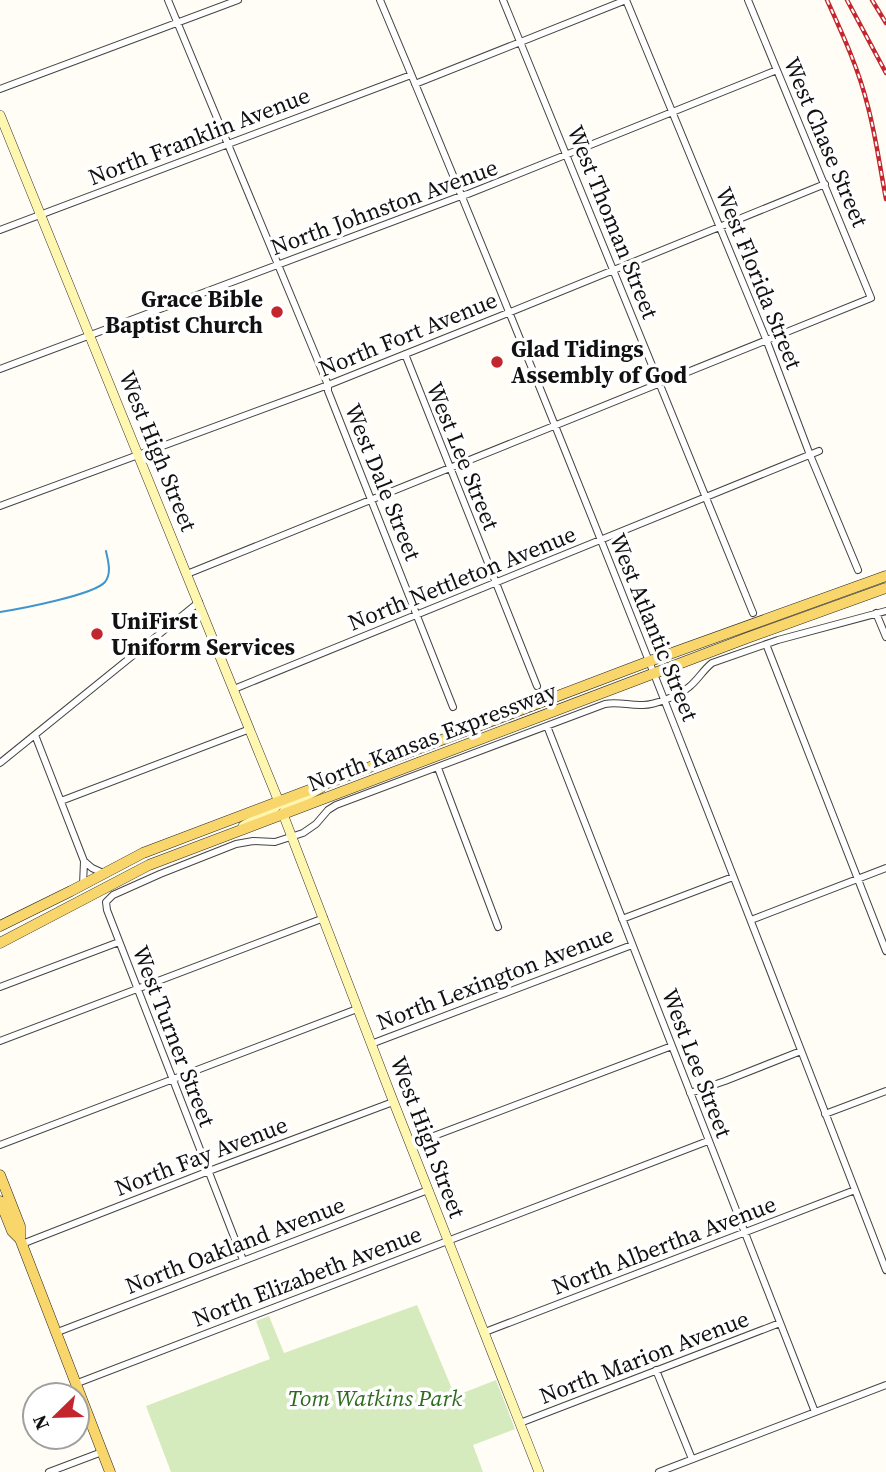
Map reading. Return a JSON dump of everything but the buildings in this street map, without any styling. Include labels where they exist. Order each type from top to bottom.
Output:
[{"type":"main road","name":"North Kansas Expressway","points":[[0,926],[143,853],[650,661],[886,576]]},
{"type":"main road","name":"North Kansas Expressway","points":[[0,943],[149,864],[886,588]]},
{"type":"main road","points":[[0,920],[30,912]]},
{"type":"main road","points":[[0,1175],[20,1226],[21,1242],[74,1381]]},
{"type":"main road","points":[[0,1201],[12,1231],[21,1242]]},
{"type":"main road","points":[[91,1424],[110,1472]]},
{"type":"street","name":"West Dale Street","points":[[168,0],[328,385],[328,391],[453,706]]},
{"type":"street","points":[[0,89],[238,0]]},
{"type":"street","name":"West Atlantic Street","points":[[380,0],[655,673],[886,1270]]},
{"type":"street","name":"West Thoman Street","points":[[503,0],[753,613]]},
{"type":"street","points":[[415,84],[626,0]]},
{"type":"street","name":"West Florida Street","points":[[626,0],[858,570]]},
{"type":"street","name":"West Chase Street","points":[[748,0],[870,298],[766,339]]},
{"type":"street","name":"North Johnston Avenue","points":[[0,369],[567,156],[777,70]]},
{"type":"street","name":"North Franklin Avenue","points":[[0,230],[411,75]]},
{"type":"street","name":"West High Street","points":[[0,115],[279,802]]},
{"type":"street","name":"North Fort Avenue","points":[[0,506],[328,385],[825,184]]},
{"type":"street","points":[[187,574],[766,339]]},
{"type":"street","name":"West Lee Street","points":[[405,354],[537,686]]},
{"type":"street","name":"North Nettleton Avenue","points":[[234,689],[819,451]]},
{"type":"street","points":[[0,763],[199,603]]},
{"type":"street","points":[[292,837],[310,829],[328,810],[336,806],[613,702],[643,705],[665,699],[690,687],[712,663],[766,644],[886,611]]},
{"type":"street","points":[[876,613],[886,637]]},
{"type":"street","points":[[766,644],[886,951]]},
{"type":"street","name":"West Lee Street","points":[[547,726],[815,1412]]},
{"type":"street","points":[[61,801],[250,729]]},
{"type":"street","points":[[35,735],[84,861],[83,885]]},
{"type":"street","points":[[438,768],[498,928]]},
{"type":"street","points":[[284,814],[286,807],[313,794],[328,783]]},
{"type":"street","points":[[234,833],[273,810],[279,802]]},
{"type":"street","name":"West High Street","points":[[284,814],[393,1102],[539,1472]]},
{"type":"street","name":"West Turner Street","points":[[243,1259],[137,989],[106,902],[113,895],[160,874],[236,844],[253,841],[275,842],[292,837]]},
{"type":"street","points":[[84,861],[104,874]]},
{"type":"street","points":[[751,920],[886,867]]},
{"type":"street","name":"North Lexington Avenue","points":[[622,919],[733,877]]},
{"type":"street","points":[[0,1041],[324,918]]},
{"type":"street","points":[[0,987],[119,942]]},
{"type":"street","name":"North Lexington Avenue","points":[[371,1044],[632,944]]},
{"type":"street","name":"North Lexington Avenue","points":[[0,1145],[357,1009]]},
{"type":"street","points":[[410,1145],[672,1046]]},
{"type":"street","points":[[690,1093],[801,1051]]},
{"type":"street","points":[[825,1114],[886,1091]]},
{"type":"street","name":"North Fay Avenue","points":[[21,1242],[393,1102]]},
{"type":"street","name":"North Elizabeth Avenue","points":[[83,1381],[708,1141]]},
{"type":"street","name":"North Oakland Avenue","points":[[55,1333],[428,1190]]},
{"type":"street","name":"North Albertha Avenue","points":[[485,1332],[855,1190]]},
{"type":"street","name":"North Marion Avenue","points":[[520,1423],[780,1323]]},
{"type":"street","points":[[656,1370],[692,1459]]},
{"type":"street","points":[[659,1472],[886,1385]]},
{"type":"street","points":[[49,1472],[102,1451]]},
{"type":"green space","name":"Tom Watkins Park","points":[[417,1305],[455,1396],[496,1380],[515,1429],[473,1445],[483,1472],[171,1472],[146,1406],[270,1359],[256,1321],[269,1316],[284,1353]]},
{"type":"waterway","points":[[0,612],[56,601],[98,587],[105,582],[108,575],[106,551]]},
{"type":"railway","points":[[827,0],[864,93],[886,199]]},
{"type":"railway","points":[[847,0],[886,73]]},
{"type":"railway","points":[[872,0],[886,23]]},
{"type":"place","name":"Grace Bible Baptist Church","points":[[277,312]]},
{"type":"place","name":"Glad Tidings Assembly of God","points":[[497,362]]},
{"type":"place","name":"UniFirst Uniform Services","points":[[97,634]]}]
